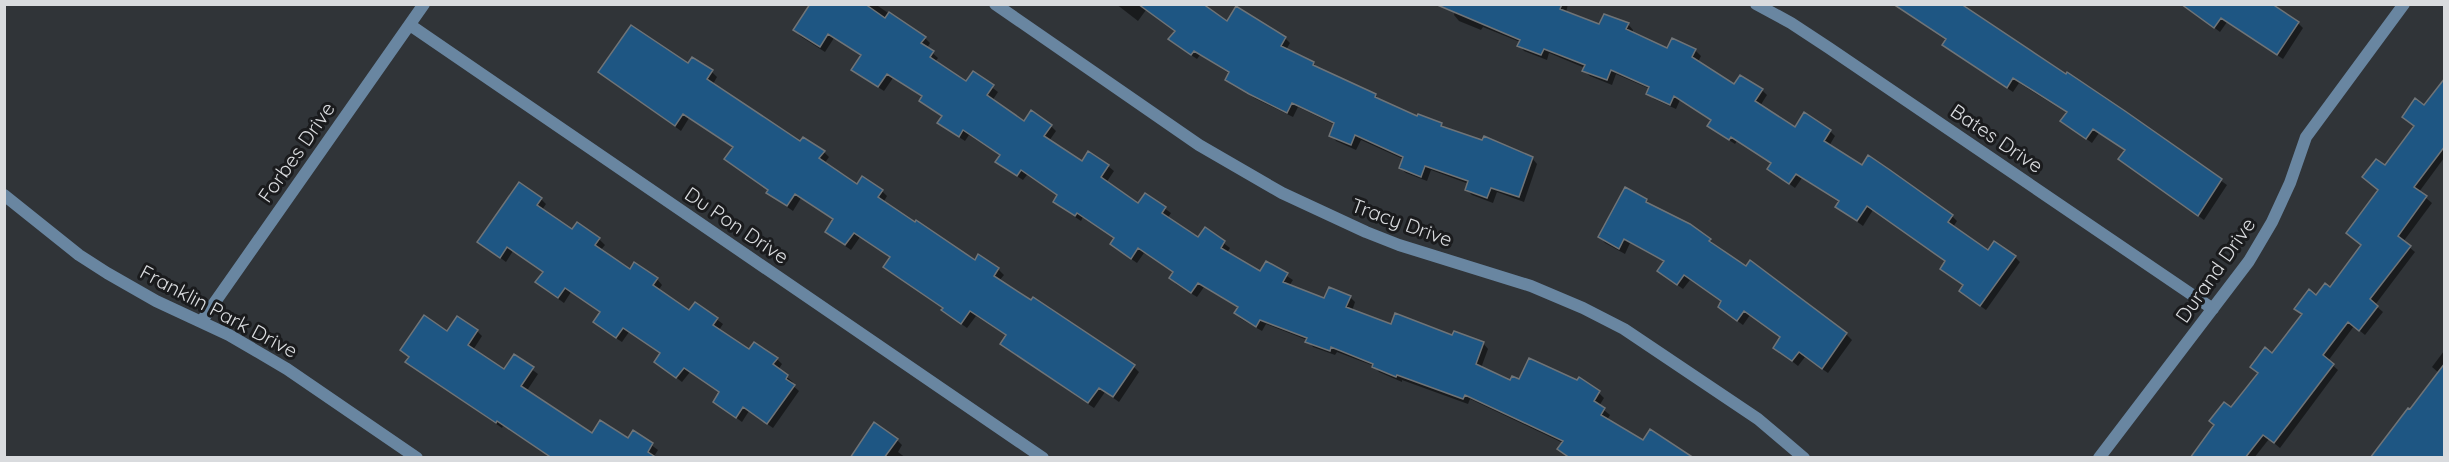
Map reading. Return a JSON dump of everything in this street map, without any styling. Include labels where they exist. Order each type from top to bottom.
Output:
[{"type":"street","name":"Forbes Drive","points":[[201,322],[424,4]]},
{"type":"street","name":"Tracy Drive","points":[[995,4],[1199,145],[1282,193],[1383,238],[1530,286],[1583,308],[1624,329],[1758,419],[1804,458]]},
{"type":"street","name":"Bates Drive","points":[[1756,4],[1829,48],[2213,309]]},
{"type":"street","name":"Durand Drive","points":[[2099,458],[2249,261],[2272,222],[2290,183],[2306,137],[2398,6]]},
{"type":"street","name":"Du Pon Drive","points":[[410,25],[1043,458]]},
{"type":"street","name":"Franklin Park Drive","points":[[4,195],[79,255],[156,301],[201,322],[287,369],[417,458]]},
{"type":"building","points":[[810,4],[865,4],[885,18],[889,12],[926,37],[921,43],[934,51],[930,57],[966,81],[973,71],[994,85],[987,95],[1024,121],[1031,110],[1052,125],[1044,136],[1082,161],[1088,151],[1109,165],[1101,177],[1138,203],[1145,193],[1166,207],[1162,213],[1198,237],[1205,227],[1225,241],[1221,248],[1260,271],[1266,261],[1288,273],[1283,282],[1324,298],[1329,287],[1351,296],[1346,307],[1391,324],[1395,313],[1452,335],[1454,331],[1484,342],[1476,364],[1510,380],[1512,376],[1519,379],[1529,358],[1577,380],[1579,377],[1600,391],[1594,401],[1605,408],[1601,415],[1643,440],[1650,429],[1694,458],[1570,458],[1557,449],[1563,441],[1465,395],[1463,399],[1397,375],[1396,377],[1372,367],[1373,364],[1331,347],[1330,351],[1305,342],[1307,338],[1260,320],[1256,327],[1234,313],[1238,307],[1198,283],[1191,293],[1169,278],[1173,272],[1138,248],[1131,259],[1110,244],[1114,238],[1077,213],[1075,216],[1053,202],[1057,195],[1021,170],[1017,176],[995,162],[1000,155],[963,130],[959,137],[937,123],[942,116],[919,101],[922,96],[887,74],[878,87],[851,70],[861,55],[828,34],[820,47],[793,30]]},
{"type":"building","points":[[1138,4],[1203,4],[1227,21],[1236,6],[1286,37],[1281,46],[1314,62],[1313,65],[1376,94],[1375,97],[1417,116],[1418,114],[1442,123],[1441,126],[1482,140],[1484,136],[1533,157],[1519,197],[1491,188],[1487,198],[1465,190],[1468,181],[1425,166],[1421,177],[1399,168],[1403,157],[1355,135],[1351,145],[1329,136],[1334,123],[1292,103],[1287,113],[1225,80],[1229,72],[1194,51],[1191,55],[1168,39],[1175,31]]},
{"type":"building","points":[[1435,4],[1562,4],[1560,9],[1599,24],[1604,14],[1629,23],[1626,29],[1667,48],[1672,38],[1696,49],[1692,57],[1734,84],[1740,75],[1763,89],[1755,101],[1795,127],[1804,112],[1831,130],[1824,141],[1862,165],[1868,155],[1953,215],[1948,222],[1988,250],[1994,241],[2016,256],[1980,306],[1959,291],[1963,285],[1940,269],[1945,261],[1867,206],[1857,221],[1835,207],[1839,201],[1796,174],[1789,184],[1767,169],[1771,163],[1731,137],[1729,140],[1707,126],[1711,120],[1674,96],[1670,105],[1646,94],[1649,87],[1611,70],[1607,80],[1582,71],[1585,65],[1544,49],[1541,55],[1517,46],[1520,40]]},
{"type":"building","points":[[1893,4],[1961,4],[2066,74],[2067,72],[2222,179],[2198,216],[2118,159],[2125,150],[2093,129],[2086,139],[2060,121],[2067,112],[2013,78],[2007,88],[1942,45],[1946,39]]},
{"type":"building","points":[[2181,4],[2272,4],[2299,22],[2277,55],[2221,18],[2214,28]]},
{"type":"building","points":[[631,25],[688,63],[692,57],[713,70],[707,79],[800,141],[803,137],[825,151],[819,158],[857,184],[862,176],[883,190],[878,197],[975,260],[978,254],[999,268],[994,276],[1031,300],[1033,297],[1135,365],[1113,397],[1099,388],[1088,403],[1000,344],[1006,335],[970,311],[961,324],[941,310],[943,308],[883,267],[890,257],[854,233],[845,245],[825,232],[833,219],[795,194],[787,206],[766,193],[768,190],[724,159],[733,147],[683,114],[675,126],[598,72]]},
{"type":"building","points":[[2445,78],[2445,146],[2414,187],[2427,196],[2398,236],[2411,246],[2370,299],[2378,306],[2359,331],[2348,322],[2323,355],[2334,364],[2274,443],[2263,435],[2245,458],[2190,458],[2214,425],[2209,421],[2224,402],[2231,407],[2258,373],[2250,367],[2265,347],[2272,353],[2302,314],[2294,309],[2309,289],[2316,295],[2325,283],[2330,287],[2361,245],[2346,233],[2378,190],[2362,177],[2376,159],[2385,165],[2414,126],[2402,117],[2415,98],[2424,105]]},
{"type":"building","points":[[519,182],[542,198],[537,205],[572,229],[577,222],[600,238],[595,245],[630,269],[634,262],[658,278],[653,285],[689,310],[695,302],[718,318],[713,325],[749,349],[754,342],[778,358],[773,364],[788,375],[786,379],[795,385],[767,424],[743,407],[736,418],[713,402],[719,392],[684,368],[676,378],[654,362],[660,353],[623,328],[616,338],[593,322],[600,312],[565,288],[558,298],[535,282],[543,272],[507,247],[500,258],[477,242]]},
{"type":"building","points":[[1625,187],[1647,199],[1646,202],[1690,224],[1711,239],[1709,241],[1746,266],[1750,260],[1847,333],[1822,369],[1799,352],[1792,361],[1773,348],[1780,337],[1744,311],[1737,321],[1718,307],[1721,301],[1684,275],[1677,285],[1657,271],[1664,261],[1624,239],[1619,249],[1598,237]]},
{"type":"building","points":[[424,315],[447,331],[457,316],[478,330],[468,345],[504,369],[514,354],[534,367],[521,386],[592,433],[600,420],[628,438],[633,430],[653,443],[648,452],[657,458],[552,458],[405,362],[409,357],[400,350]]},
{"type":"building","points":[[2445,363],[2445,458],[2370,458],[2408,408],[2410,409]]},
{"type":"building","points":[[874,422],[898,439],[884,458],[850,458]]}]
